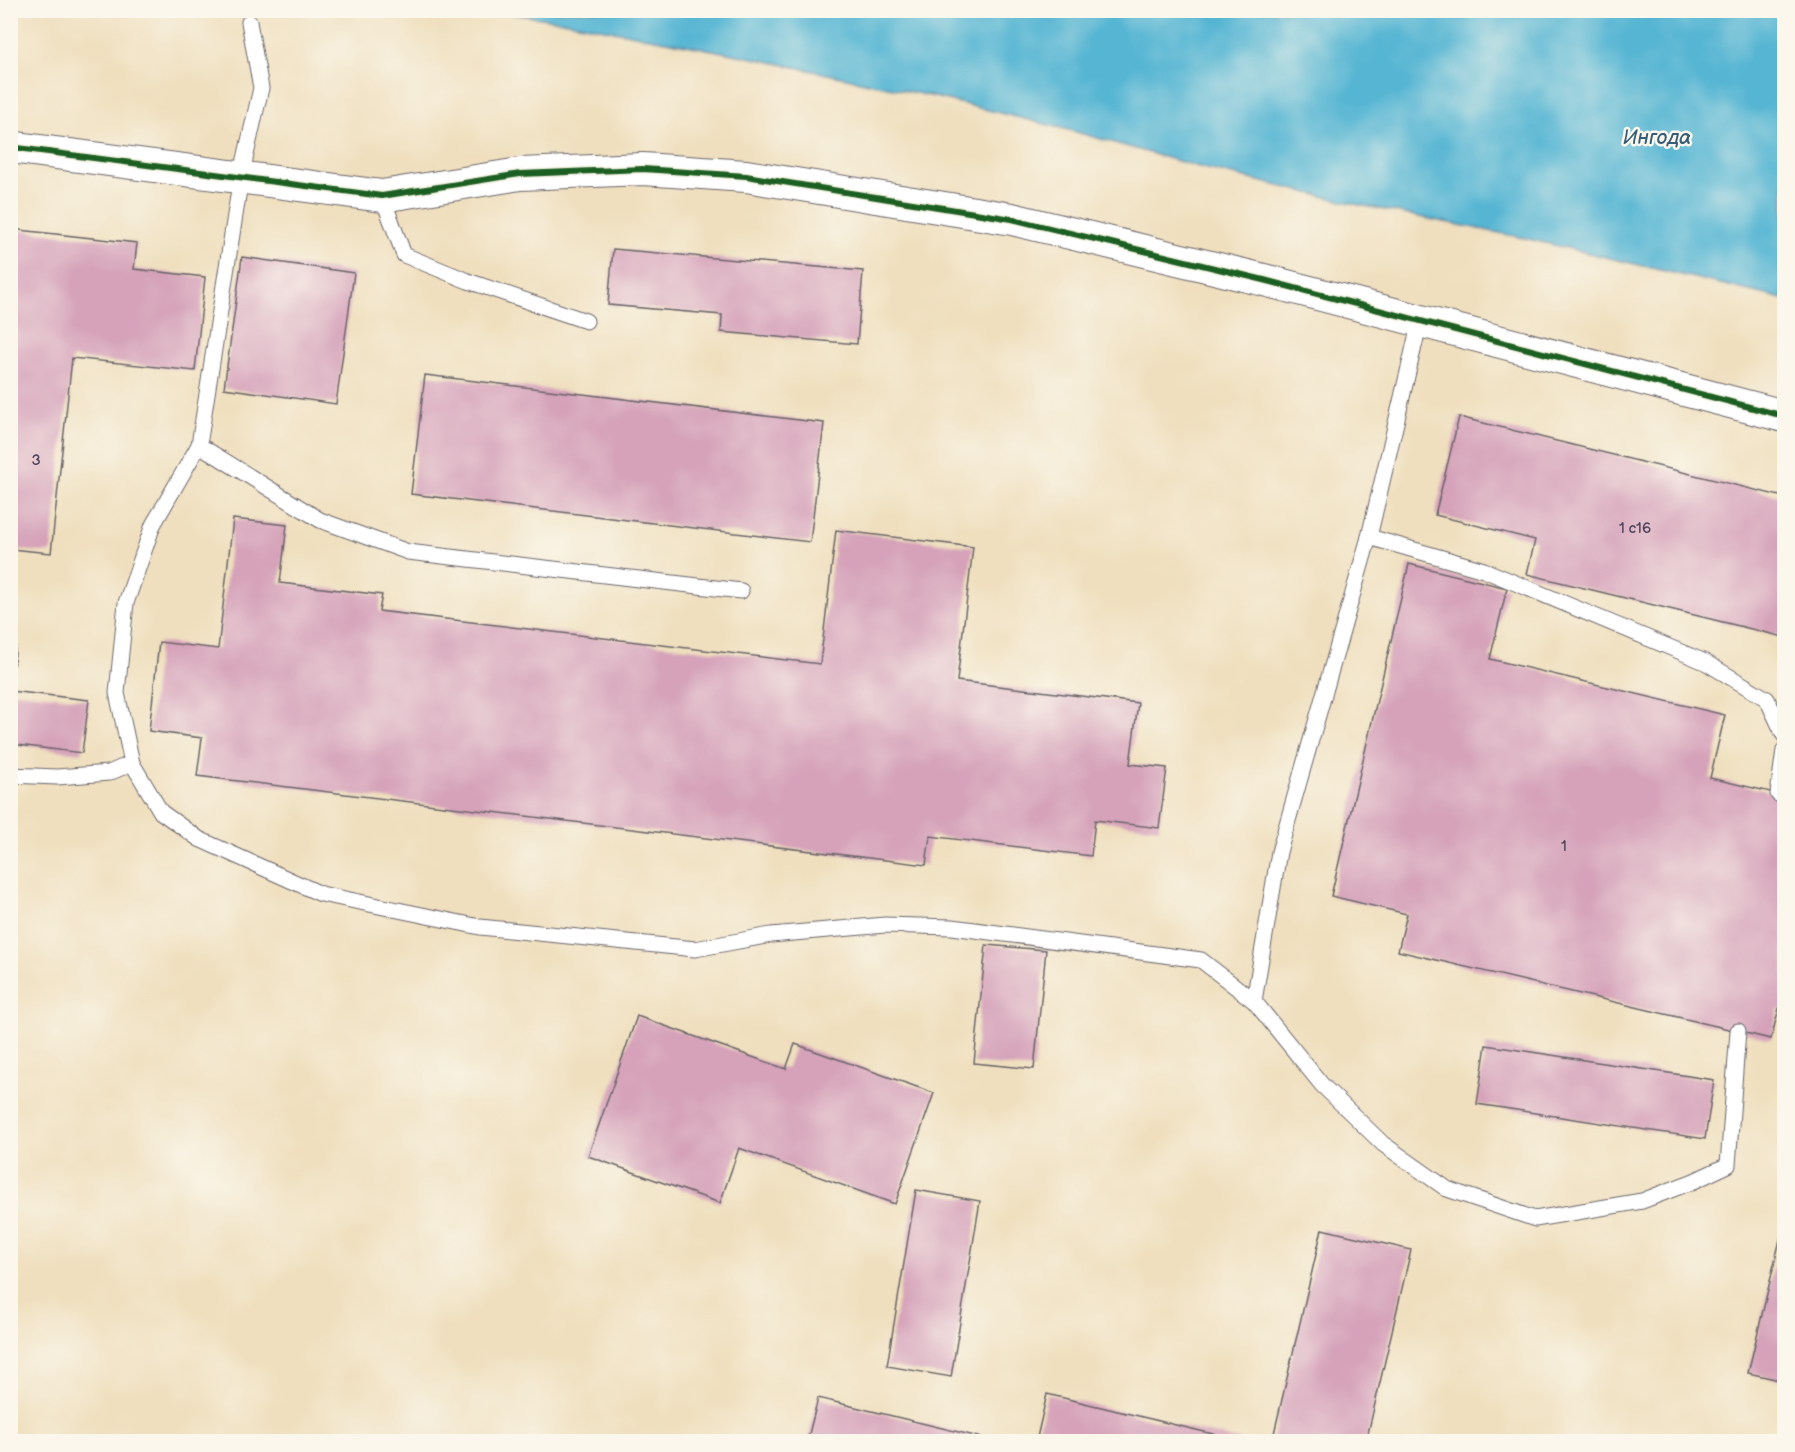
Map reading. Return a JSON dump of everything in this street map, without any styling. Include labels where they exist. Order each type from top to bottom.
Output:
[{"type":"street","points":[[10,147],[382,196],[520,174],[643,169],[746,176],[1012,219],[1420,321],[1785,416]]},
{"type":"lane","points":[[249,22],[261,88],[242,177],[199,445],[153,525],[126,603],[117,693],[132,763],[161,812],[199,839],[321,894],[480,927],[695,949],[771,935],[885,925],[952,927],[1201,960],[1254,1000],[1322,1085],[1383,1144],[1448,1190],[1535,1219],[1642,1201],[1694,1182],[1728,1165],[1738,1031]]},
{"type":"lane","points":[[382,196],[404,255],[468,281],[586,321]]},
{"type":"lane","points":[[1254,1000],[1279,852],[1369,537],[1420,321]]},
{"type":"lane","points":[[199,445],[320,520],[408,552],[741,591]]},
{"type":"lane","points":[[1369,537],[1484,570],[1705,662],[1767,699],[1785,735]]},
{"type":"lane","points":[[1778,794],[1785,750]]},
{"type":"lane","points":[[10,775],[57,777],[109,773],[132,763]]},
{"type":"water","name":"Ингода","points":[[493,11],[1784,11],[1784,299],[1524,238],[1355,204],[1199,167],[1069,130],[939,98],[748,57],[568,22]]},
{"type":"building","points":[[10,229],[137,243],[134,269],[205,277],[195,371],[72,358],[51,553],[10,549]]},
{"type":"building","points":[[613,249],[863,271],[857,344],[721,332],[722,315],[608,305]]},
{"type":"building","points":[[242,257],[354,273],[336,404],[224,388]]},
{"type":"building","points":[[425,375],[824,423],[810,542],[411,494]]},
{"type":"building","points":[[1459,417],[1784,497],[1784,637],[1527,574],[1535,540],[1435,515]]},
{"type":"building","points":[[233,519],[287,525],[280,583],[382,595],[379,611],[820,664],[836,530],[973,547],[957,681],[1138,703],[1130,764],[1167,768],[1159,828],[1095,820],[1091,856],[930,836],[926,865],[197,776],[202,738],[149,731],[159,642],[218,649]]},
{"type":"building","points":[[1409,564],[1507,588],[1490,659],[1725,715],[1710,778],[1784,795],[1784,1009],[1779,1008],[1771,1039],[1398,951],[1407,914],[1331,896]]},
{"type":"building","points":[[10,627],[18,628],[12,677],[10,677]]},
{"type":"building","points":[[10,691],[89,700],[82,753],[10,744]]},
{"type":"building","points":[[986,945],[1046,950],[1034,1069],[974,1063]]},
{"type":"building","points":[[637,1016],[786,1069],[795,1044],[934,1093],[895,1204],[739,1148],[720,1203],[588,1156]]},
{"type":"building","points":[[1486,1045],[1714,1080],[1705,1139],[1477,1104]]},
{"type":"building","points":[[916,1190],[980,1201],[951,1377],[887,1366]]},
{"type":"building","points":[[1784,1223],[1784,1381],[1748,1373]]},
{"type":"building","points":[[1322,1229],[1411,1250],[1366,1442],[1272,1442]]},
{"type":"building","points":[[1047,1394],[1242,1441],[1036,1442]]},
{"type":"building","points":[[818,1398],[996,1441],[996,1442],[807,1442]]},
{"type":"cycle path","points":[[10,147],[382,196],[520,174],[643,169],[746,176],[1012,219],[1264,280],[1784,416]]}]
